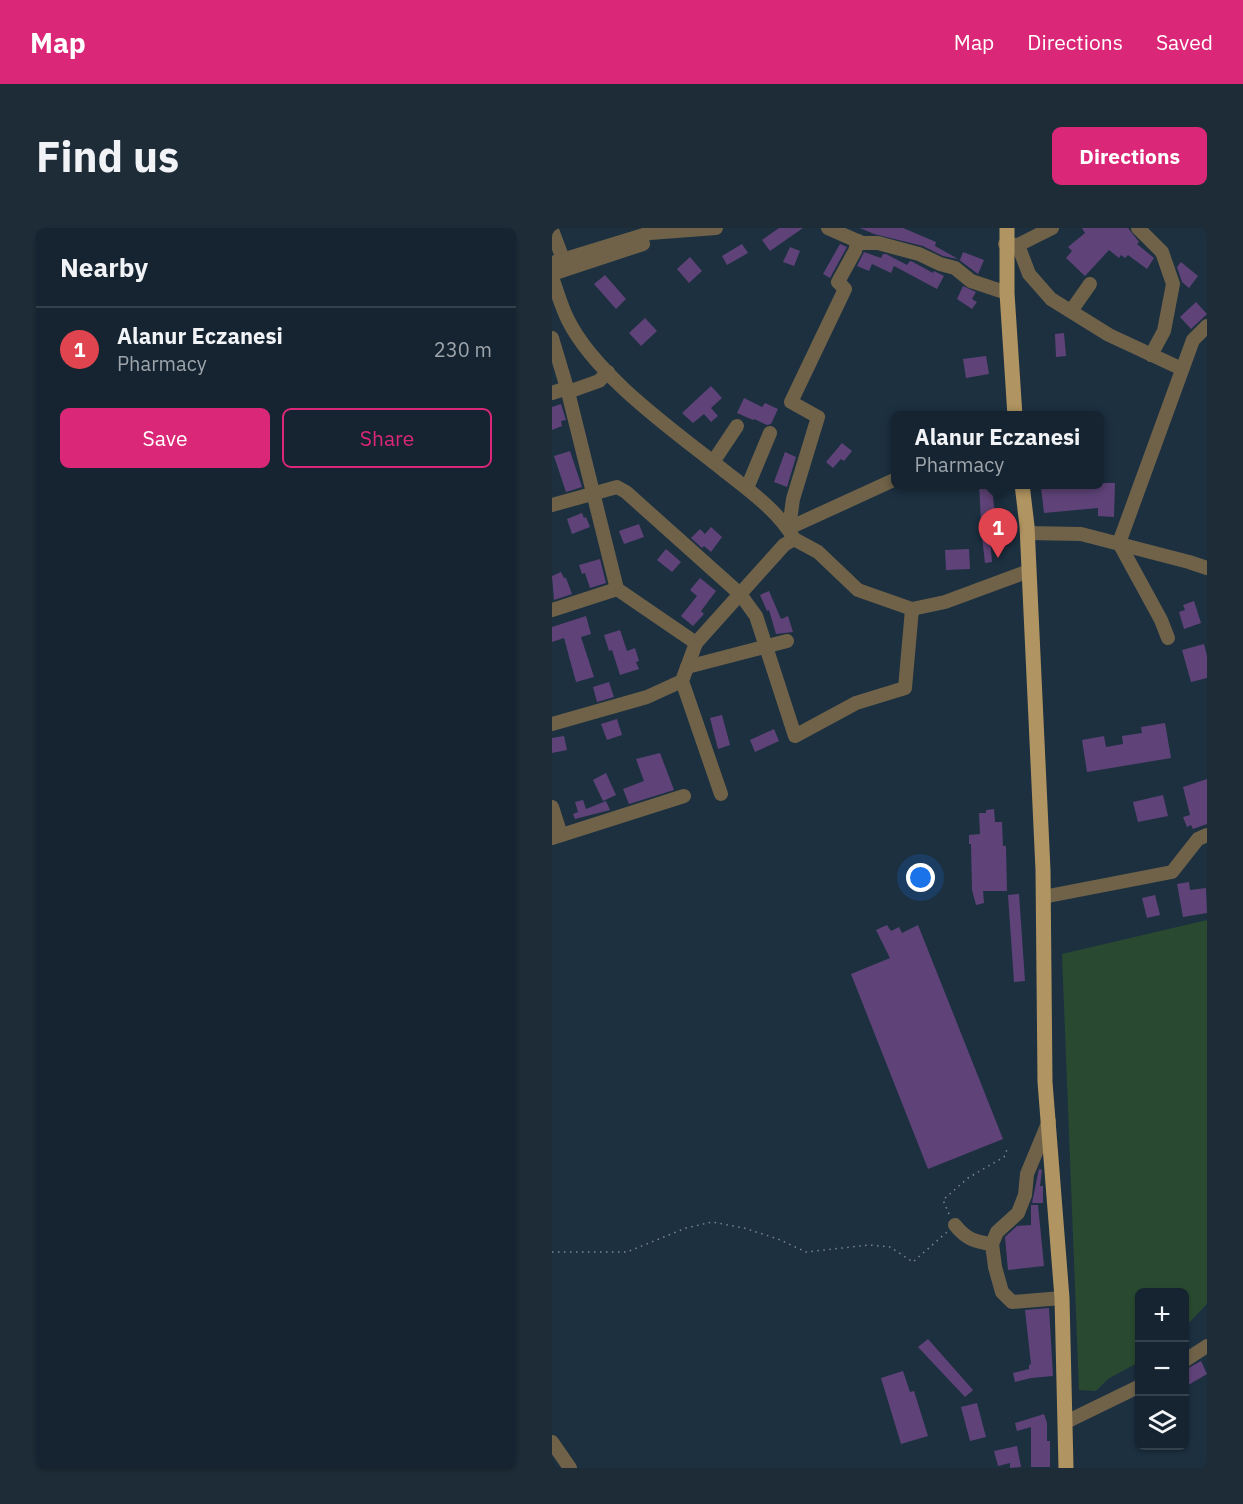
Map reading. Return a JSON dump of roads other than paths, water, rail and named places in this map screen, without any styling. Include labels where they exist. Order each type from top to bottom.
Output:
[{"type":"main road","points":[[1007,228],[1012,245],[1007,293],[1012,411]]},
{"type":"main road","points":[[1023,489],[1029,571],[1043,897],[1046,1082],[1062,1298],[1066,1468]]},
{"type":"street","points":[[552,230],[557,261],[650,233],[709,228]]},
{"type":"street","points":[[709,228],[641,245],[552,275],[568,320],[578,336],[608,372],[655,416],[747,488],[791,534],[818,552],[858,590],[912,609],[945,602],[1029,571]]},
{"type":"street","points":[[828,228],[862,243],[878,243],[902,249],[955,268],[971,281],[1007,293]]},
{"type":"street","points":[[1052,228],[1012,245],[1041,289],[1052,299],[1109,335],[1182,369]]},
{"type":"street","points":[[1138,228],[1162,252],[1173,284],[1164,331],[1151,355]]},
{"type":"street","points":[[721,794],[682,681],[696,643],[784,545],[791,534],[793,499],[819,417],[790,402],[845,289],[838,282],[858,241]]},
{"type":"street","points":[[1071,310],[1090,284]]},
{"type":"street","points":[[1168,638],[1161,620],[1119,543],[1193,340],[1207,326]]},
{"type":"street","points":[[552,338],[617,589],[696,643]]},
{"type":"street","points":[[552,393],[599,381],[608,372]]},
{"type":"street","points":[[713,462],[737,426]]},
{"type":"street","points":[[747,488],[770,433]]},
{"type":"street","points":[[791,534],[891,482]]},
{"type":"street","points":[[552,505],[617,487],[626,492],[740,594],[756,616],[795,736],[855,703],[905,688],[912,609]]},
{"type":"street","points":[[1027,533],[1081,534],[1207,568]]},
{"type":"street","points":[[552,610],[617,589]]},
{"type":"street","points":[[687,667],[787,641]]},
{"type":"street","points":[[552,724],[647,697],[682,681]]},
{"type":"street","points":[[552,807],[556,837],[684,796]]},
{"type":"street","points":[[1043,897],[1172,872],[1198,839],[1207,835]]},
{"type":"street","points":[[1049,1121],[1027,1174],[1025,1195],[1018,1213],[997,1232],[992,1244],[1002,1292],[1012,1302],[1062,1298]]},
{"type":"street","points":[[955,1225],[963,1236],[973,1242],[992,1244]]},
{"type":"street","points":[[1189,1358],[1207,1346]]},
{"type":"street","points":[[1066,1422],[1135,1388]]},
{"type":"street","points":[[552,1442],[570,1468]]},
{"type":"place","name":"Alanur Eczanesi","points":[[998,558]]}]
